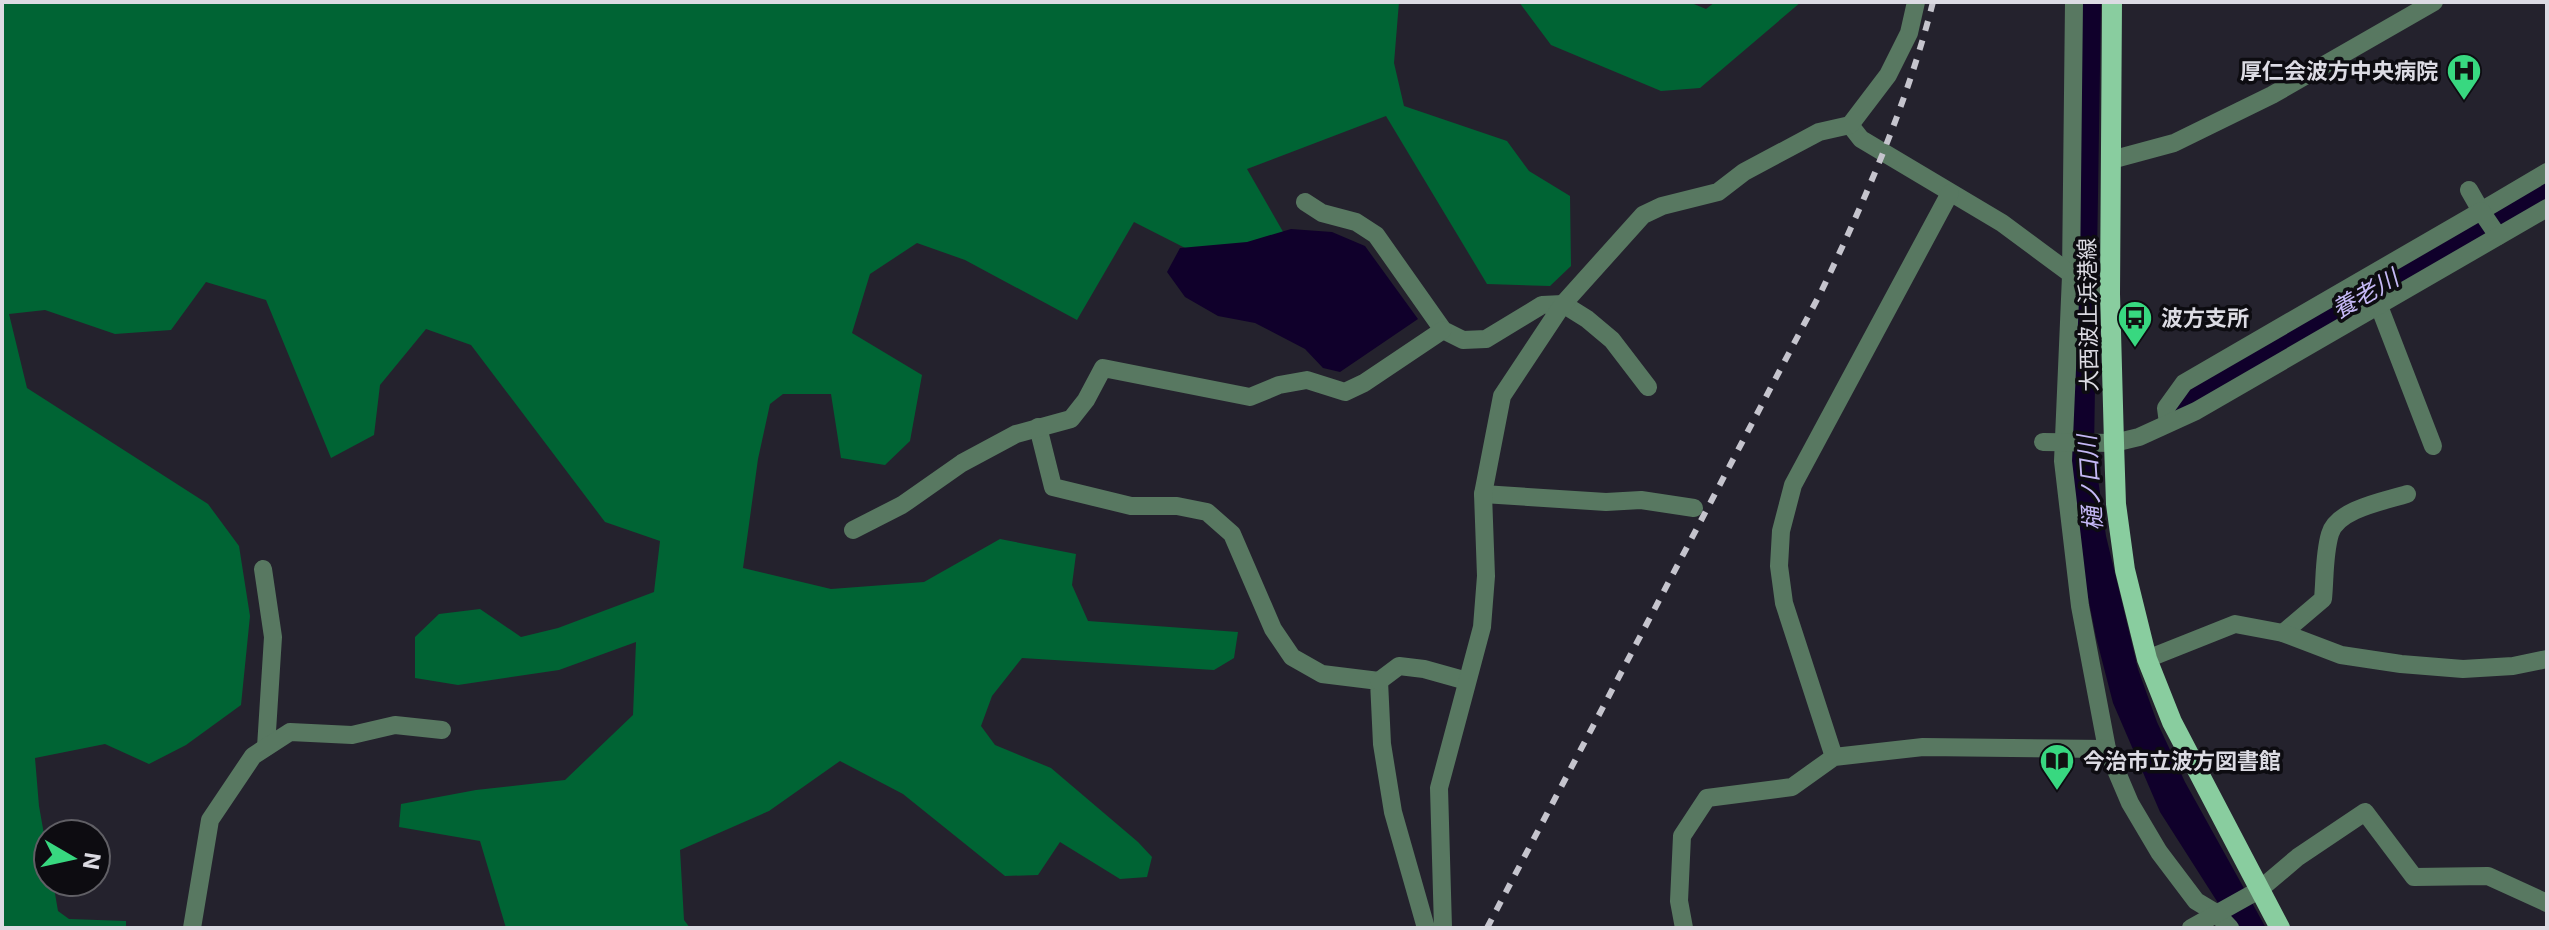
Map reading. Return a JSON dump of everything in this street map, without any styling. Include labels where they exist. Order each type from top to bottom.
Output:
[{"type":"main road","name":"大西波止浜港線","points":[[2112,2],[2106,443],[2125,570],[2147,659],[2172,722],[2254,892],[2280,928]]},
{"type":"street","points":[[1443,928],[1439,788],[1482,627],[1486,576],[1483,494],[1502,396],[1563,304],[1643,215],[1662,206],[1718,192],[1744,172],[1819,132],[1850,125],[1888,75],[1909,33],[1916,2]]},
{"type":"street","points":[[2074,2],[2075,278],[2067,442],[2063,461],[2080,606],[2107,749],[2130,803],[2159,852],[2196,901],[2219,911],[2230,928]]},
{"type":"street","points":[[2111,160],[2174,143],[2272,95],[2434,2]]},
{"type":"street","points":[[1850,125],[1861,139],[2002,223],[2075,278],[2106,292]]},
{"type":"street","points":[[2168,423],[2166,408],[2184,383],[2547,172]]},
{"type":"street","points":[[2469,190],[2498,236]]},
{"type":"street","points":[[1834,757],[1784,603],[1779,566],[1781,531],[1793,485],[1950,193]]},
{"type":"street","points":[[1305,202],[1322,213],[1356,222],[1376,235],[1443,330],[1463,340],[1486,339],[1542,305],[1563,304],[1612,340],[1648,387]]},
{"type":"street","points":[[2043,442],[2106,443],[2139,437],[2196,411],[2547,208]]},
{"type":"street","points":[[2379,306],[2433,446]]},
{"type":"street","points":[[853,530],[902,505],[962,463],[1016,434],[1071,419],[1086,400],[1103,368],[1250,397],[1279,385],[1307,380],[1345,392],[1364,383],[1443,330]]},
{"type":"street","points":[[1038,427],[1053,487],[1131,506],[1177,506],[1207,512],[1232,534],[1273,629],[1292,657],[1322,674],[1379,681],[1399,666],[1424,669],[1467,681]]},
{"type":"street","points":[[1483,494],[1606,502],[1641,500],[1694,508]]},
{"type":"street","points":[[2283,633],[2323,599],[2330,532],[2340,519],[2361,508],[2407,494]]},
{"type":"street","points":[[263,569],[273,637],[266,747]]},
{"type":"street","points":[[2147,659],[2235,624],[2283,633],[2341,655],[2401,664],[2463,669],[2513,666],[2547,659]]},
{"type":"street","points":[[1379,681],[1382,744],[1393,812],[1426,928]]},
{"type":"street","points":[[192,928],[210,820],[253,756],[290,732],[352,735],[395,725],[442,730]]},
{"type":"street","points":[[1684,928],[1679,901],[1682,836],[1707,798],[1792,787],[1834,757],[1923,747],[2107,749]]},
{"type":"street","points":[[2191,928],[2254,892],[2298,857],[2365,812],[2414,877],[2488,876],[2547,903]]},
{"type":"green space","points":[[2,2],[1399,2],[1394,63],[1404,106],[1507,141],[1529,171],[1570,196],[1571,266],[1550,286],[1487,284],[1386,116],[1247,169],[1286,237],[1197,254],[1134,222],[1077,320],[965,260],[917,243],[870,274],[852,333],[922,375],[910,441],[885,465],[841,458],[831,394],[783,394],[770,404],[758,459],[743,568],[831,589],[924,582],[1000,539],[1076,554],[1072,585],[1088,621],[1238,632],[1234,658],[1214,670],[1022,658],[992,696],[981,726],[995,745],[1051,768],[1138,842],[1152,857],[1147,877],[1120,879],[1060,842],[1038,875],[1005,876],[903,794],[840,761],[769,811],[680,850],[684,920],[690,928],[506,928],[480,841],[399,827],[401,804],[476,790],[565,780],[633,715],[636,642],[559,670],[458,685],[415,678],[415,637],[439,614],[480,609],[521,637],[558,628],[654,592],[660,541],[605,522],[471,345],[426,329],[380,385],[374,435],[331,458],[266,300],[206,282],[171,330],[115,334],[45,310],[9,314],[27,388],[208,504],[239,546],[250,616],[241,705],[186,745],[149,764],[105,744],[35,758],[41,818],[32,818],[32,898],[56,898],[58,911],[69,919],[126,921],[126,928],[2,928]]},
{"type":"green space","points":[[1519,2],[1689,2],[1706,9],[1715,2],[1801,2],[1700,88],[1661,91],[1551,45]]},
{"type":"water","name":"樋ノ口川","points":[[2082,2],[2101,2],[2094,450],[2106,536],[2138,669],[2157,722],[2185,782],[2266,928],[2234,928],[2160,812],[2113,703],[2075,532],[2070,450]]},
{"type":"water","points":[[1291,229],[1332,232],[1365,246],[1418,319],[1340,372],[1323,368],[1305,349],[1255,323],[1218,316],[1185,297],[1167,272],[1180,248],[1247,242]]},
{"type":"waterway","name":"養老川","points":[[2183,400],[2547,189]]},
{"type":"railway","points":[[1487,928],[1821,292],[1884,150],[1911,77],[1933,2]]},
{"type":"place","name":"厚仁会波方中央病院","points":[[2464,102]]},
{"type":"place","name":"波方支所","points":[[2135,349]]},
{"type":"place","name":"今治市立波方図書館","points":[[2057,792]]}]
